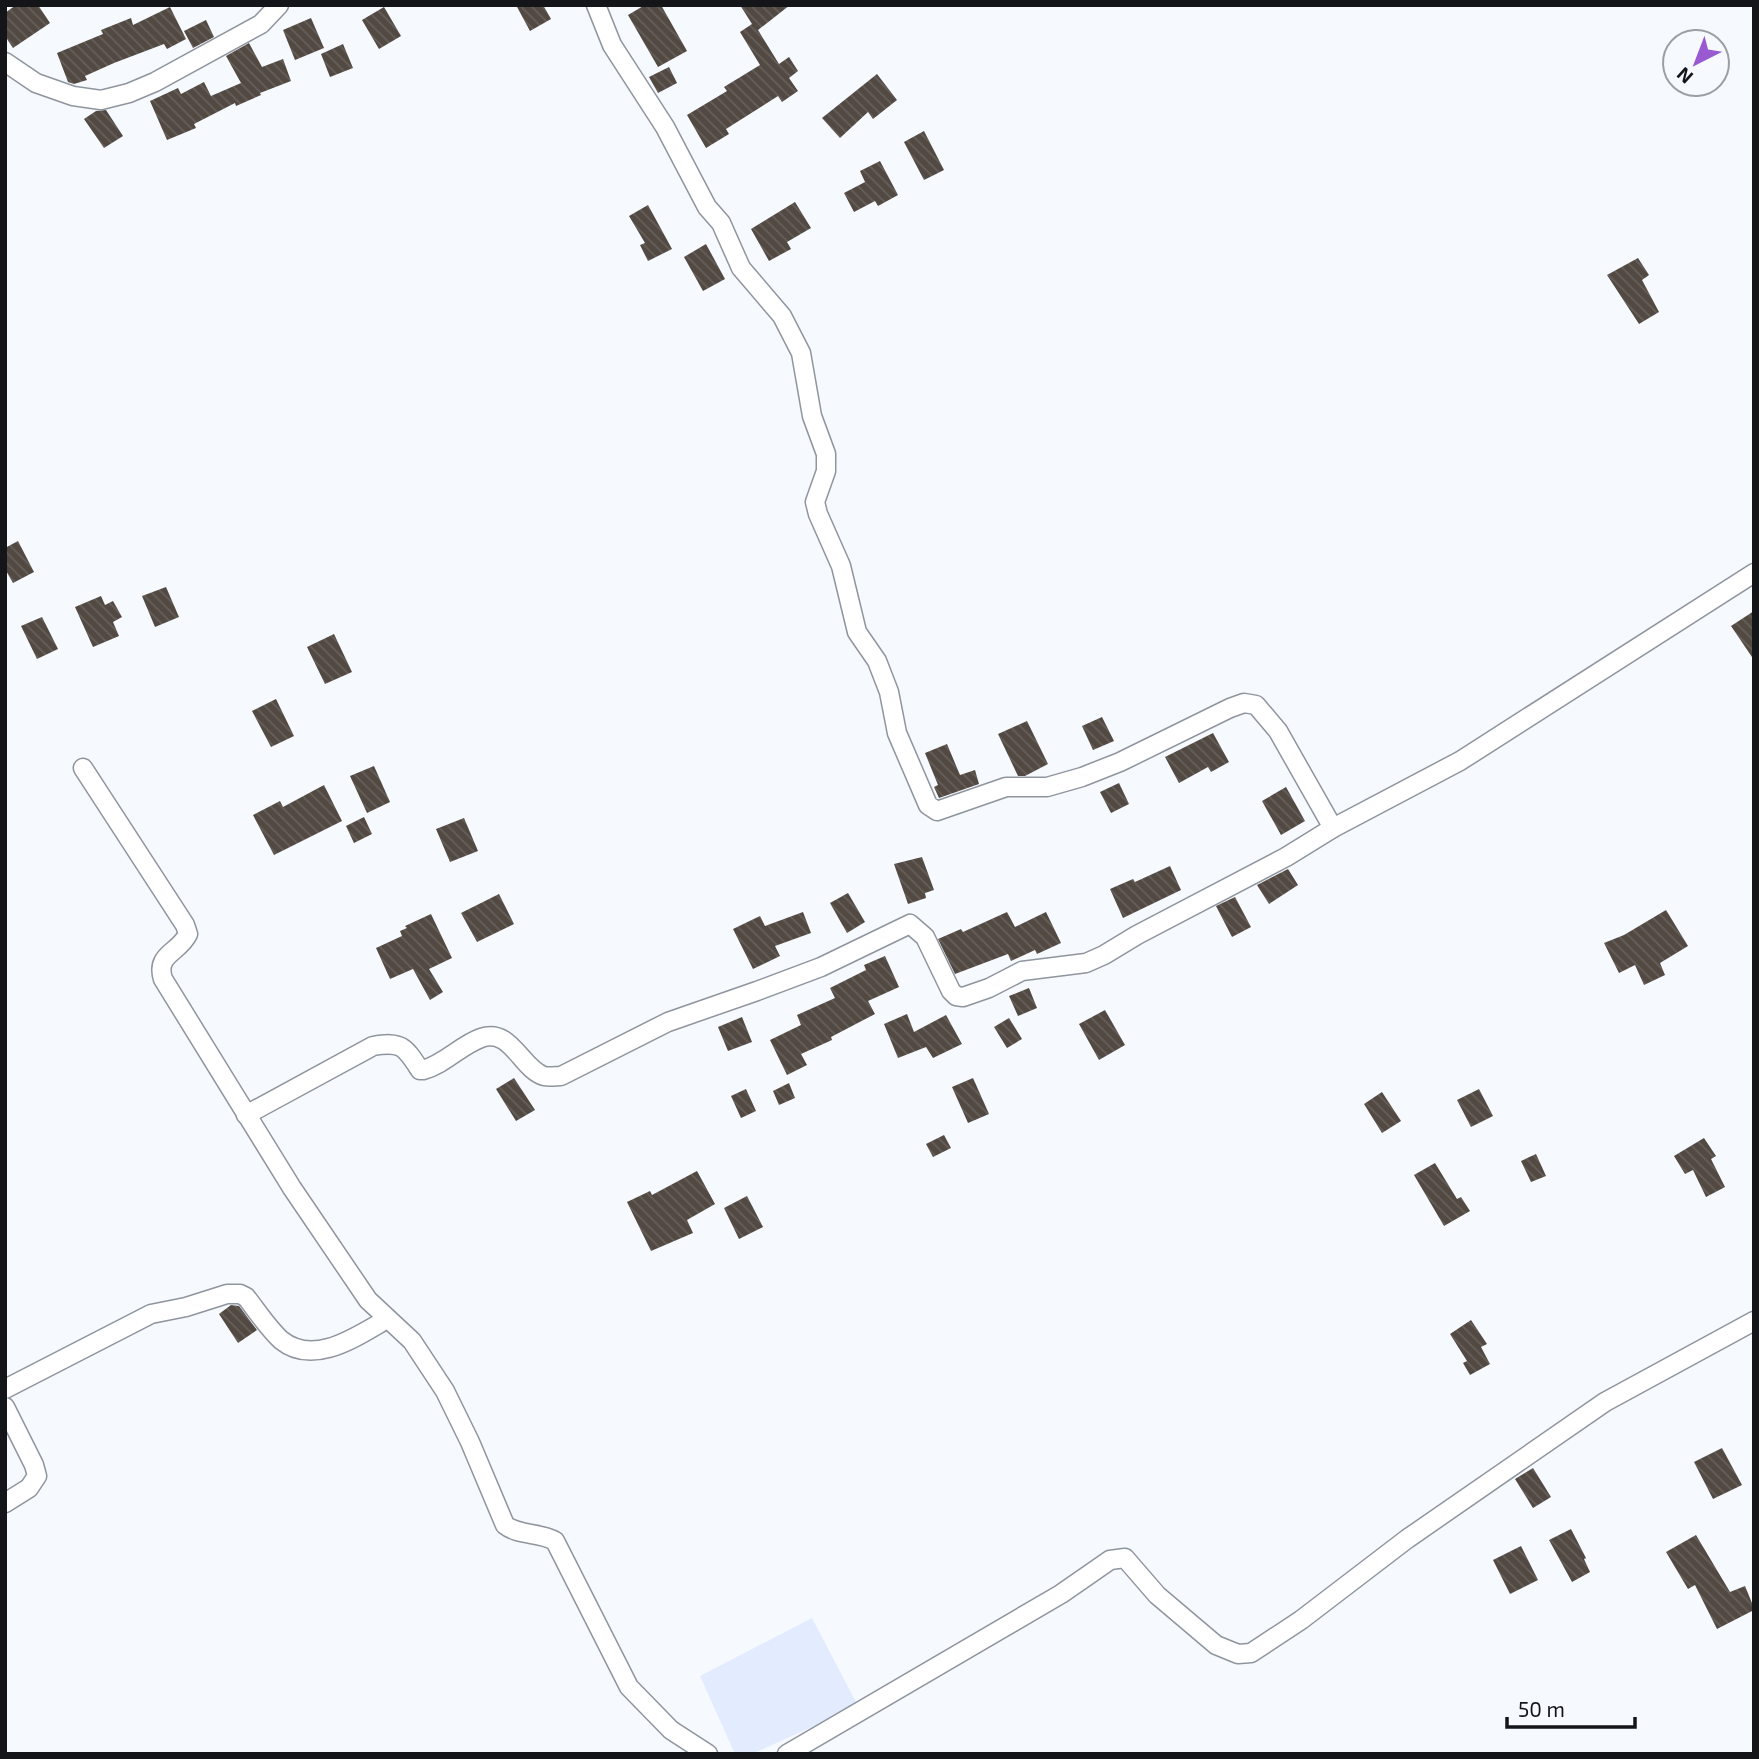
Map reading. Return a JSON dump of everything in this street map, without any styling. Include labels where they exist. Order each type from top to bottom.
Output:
[{"type":"street","points":[[5,62],[36,83],[73,96],[101,100],[129,93],[155,82],[261,24],[279,5]]},
{"type":"street","points":[[596,5],[612,45],[665,127],[707,207],[721,223],[741,268],[782,316],[801,353],[812,416],[826,454],[826,471],[815,502],[818,513],[841,565],[857,632],[877,661],[889,692],[897,733],[928,806],[937,811],[1006,787],[1047,787],[1082,777],[1120,762],[1230,708],[1244,704],[1256,705],[1278,731],[1333,828]]},
{"type":"street","points":[[246,1115],[373,1046],[386,1044],[406,1048],[420,1070],[424,1070],[483,1037],[498,1037],[508,1043],[534,1070],[545,1076],[561,1076],[668,1022],[821,967],[909,924],[925,937],[951,991],[956,996],[963,997],[989,988],[1022,971],[1086,963],[1460,761],[1754,573]]},
{"type":"street","points":[[83,768],[185,925],[188,934],[185,940],[164,959],[160,969],[163,979],[292,1188],[361,1289],[387,1320],[412,1341],[445,1391],[505,1525],[510,1530],[555,1541],[629,1687],[671,1730],[708,1754]]},
{"type":"street","points":[[5,1389],[151,1314],[186,1307],[227,1294],[246,1297],[281,1340],[296,1349],[316,1351],[344,1343],[387,1320]]},
{"type":"street","points":[[787,1754],[1061,1594],[1110,1560],[1125,1558],[1157,1595],[1216,1645],[1238,1654],[1251,1653],[1301,1620],[1407,1539],[1605,1402],[1754,1321]]},
{"type":"street","points":[[5,1407],[37,1476],[29,1488],[5,1503]]},
{"type":"shaded area","points":[[812,1618],[858,1706],[752,1754],[735,1754],[700,1676]]},
{"type":"building","points":[[16,5],[38,5],[50,23],[13,48],[5,36],[5,13]]},
{"type":"building","points":[[516,5],[543,5],[551,19],[530,31]]},
{"type":"building","points":[[645,5],[661,5],[687,51],[658,67],[628,15]]},
{"type":"building","points":[[740,5],[790,5],[758,30],[779,64],[789,57],[798,71],[789,78],[798,91],[782,102],[778,96],[726,129],[729,134],[706,148],[687,115],[727,91],[724,87],[760,65],[740,32],[752,24]]},
{"type":"building","points":[[170,7],[186,39],[167,49],[164,44],[114,63],[85,76],[87,80],[74,84],[68,82],[57,53],[103,34],[101,30],[131,18],[133,25]]},
{"type":"building","points":[[384,7],[401,36],[379,49],[362,20]]},
{"type":"building","points":[[311,18],[324,48],[295,60],[283,30]]},
{"type":"building","points":[[206,20],[214,37],[193,48],[184,31]]},
{"type":"building","points":[[249,43],[262,67],[283,59],[291,81],[236,106],[235,103],[194,124],[196,128],[167,140],[150,101],[178,88],[181,94],[204,82],[211,96],[241,83],[226,56]]},
{"type":"building","points":[[343,44],[353,68],[330,77],[321,54]]},
{"type":"building","points":[[669,67],[677,83],[658,93],[649,77]]},
{"type":"building","points":[[877,74],[897,100],[873,119],[868,112],[840,138],[822,118]]},
{"type":"building","points":[[106,110],[123,136],[104,148],[84,119],[96,111]]},
{"type":"building","points":[[924,131],[944,170],[924,180],[904,142]]},
{"type":"building","points":[[880,161],[898,195],[878,206],[875,201],[854,212],[844,193],[865,182],[860,171]]},
{"type":"building","points":[[795,202],[811,228],[787,242],[791,249],[769,261],[751,229]]},
{"type":"building","points":[[648,205],[672,249],[648,261],[640,245],[645,243],[629,216]]},
{"type":"building","points":[[706,244],[725,279],[703,291],[684,257]]},
{"type":"building","points":[[1638,258],[1649,275],[1642,280],[1659,312],[1639,324],[1607,275]]},
{"type":"building","points":[[18,541],[34,572],[13,583],[5,569],[5,548]]},
{"type":"building","points":[[166,587],[179,617],[155,627],[142,596]]},
{"type":"building","points":[[101,596],[105,605],[113,601],[122,617],[113,622],[119,636],[93,647],[75,607]]},
{"type":"building","points":[[1754,611],[1754,660],[1731,626]]},
{"type":"building","points":[[42,617],[58,649],[37,659],[21,626]]},
{"type":"building","points":[[334,634],[352,672],[325,684],[307,647]]},
{"type":"building","points":[[276,699],[294,736],[271,747],[252,711]]},
{"type":"building","points":[[1102,717],[1114,741],[1093,750],[1082,726]]},
{"type":"building","points":[[1027,721],[1048,764],[1025,776],[1018,776],[998,734]]},
{"type":"building","points":[[1213,733],[1229,762],[1211,772],[1208,767],[1179,783],[1165,757]]},
{"type":"building","points":[[947,744],[960,775],[975,770],[979,784],[939,798],[934,787],[938,785],[925,753]]},
{"type":"building","points":[[374,766],[390,802],[367,813],[350,776]]},
{"type":"building","points":[[1119,783],[1129,804],[1111,813],[1100,792]]},
{"type":"building","points":[[324,785],[342,821],[274,855],[253,815],[280,801],[283,807]]},
{"type":"building","points":[[1286,787],[1305,821],[1281,835],[1262,801]]},
{"type":"building","points":[[364,817],[372,834],[354,843],[346,826]]},
{"type":"building","points":[[464,818],[478,851],[450,862],[436,829]]},
{"type":"building","points":[[922,857],[934,890],[925,893],[926,898],[908,904],[894,864]]},
{"type":"building","points":[[1170,866],[1181,890],[1123,918],[1110,889],[1133,879],[1135,882]]},
{"type":"building","points":[[1288,869],[1298,885],[1269,904],[1257,885]]},
{"type":"building","points":[[848,893],[865,922],[847,933],[830,903]]},
{"type":"building","points":[[499,894],[514,924],[477,942],[461,913]]},
{"type":"building","points":[[1235,897],[1251,927],[1232,937],[1216,906]]},
{"type":"building","points":[[1666,910],[1688,946],[1660,963],[1665,975],[1644,985],[1635,965],[1619,973],[1604,943],[1624,935]]},
{"type":"building","points":[[803,912],[811,933],[775,946],[780,956],[753,969],[733,929],[760,916],[765,926]]},
{"type":"building","points":[[1007,912],[1015,927],[1046,912],[1061,943],[1037,954],[1035,950],[1011,961],[1008,954],[955,974],[938,939],[961,929],[963,932]]},
{"type":"building","points":[[431,914],[452,958],[429,969],[443,992],[430,1000],[413,969],[390,979],[376,948],[402,936],[400,931],[407,928],[405,926]]},
{"type":"building","points":[[885,956],[899,987],[868,1001],[875,1014],[831,1037],[832,1040],[801,1054],[807,1065],[787,1075],[770,1040],[801,1025],[797,1015],[835,998],[830,988],[866,970],[864,965]]},
{"type":"building","points":[[1029,988],[1037,1008],[1018,1016],[1009,996]]},
{"type":"building","points":[[1105,1010],[1125,1045],[1099,1060],[1079,1024]]},
{"type":"building","points":[[907,1014],[914,1032],[946,1015],[962,1044],[933,1058],[926,1047],[898,1058],[884,1024]]},
{"type":"building","points":[[742,1017],[752,1042],[728,1051],[718,1027]]},
{"type":"building","points":[[1009,1018],[1022,1039],[1007,1048],[994,1027]]},
{"type":"building","points":[[514,1078],[535,1110],[516,1121],[496,1089]]},
{"type":"building","points":[[973,1078],[989,1114],[968,1123],[952,1087]]},
{"type":"building","points":[[789,1083],[795,1098],[779,1105],[773,1091]]},
{"type":"building","points":[[746,1089],[756,1111],[741,1118],[731,1096]]},
{"type":"building","points":[[1479,1089],[1493,1116],[1471,1127],[1457,1100]]},
{"type":"building","points":[[1382,1092],[1401,1121],[1382,1133],[1364,1104]]},
{"type":"building","points":[[944,1135],[951,1148],[933,1157],[926,1144]]},
{"type":"building","points":[[1704,1138],[1716,1156],[1711,1159],[1725,1187],[1706,1197],[1693,1170],[1685,1174],[1674,1156]]},
{"type":"building","points":[[1536,1154],[1546,1176],[1531,1182],[1521,1161]]},
{"type":"building","points":[[1435,1163],[1457,1199],[1461,1197],[1470,1211],[1444,1226],[1414,1175]]},
{"type":"building","points":[[697,1171],[715,1204],[687,1220],[693,1233],[651,1251],[627,1202],[650,1191],[652,1195]]},
{"type":"building","points":[[747,1196],[763,1227],[739,1239],[724,1208]]},
{"type":"building","points":[[231,1305],[239,1306],[257,1330],[238,1343],[219,1314]]},
{"type":"building","points":[[1471,1320],[1487,1344],[1481,1347],[1490,1364],[1470,1375],[1463,1363],[1467,1361],[1450,1334]]},
{"type":"building","points":[[1722,1448],[1742,1485],[1713,1499],[1694,1462]]},
{"type":"building","points":[[1533,1468],[1551,1497],[1533,1508],[1515,1479]]},
{"type":"building","points":[[1571,1529],[1590,1572],[1572,1582],[1549,1540]]},
{"type":"building","points":[[1696,1535],[1730,1592],[1745,1586],[1754,1608],[1717,1629],[1695,1585],[1688,1589],[1666,1552]]},
{"type":"building","points":[[1521,1546],[1538,1580],[1510,1594],[1493,1560]]}]
